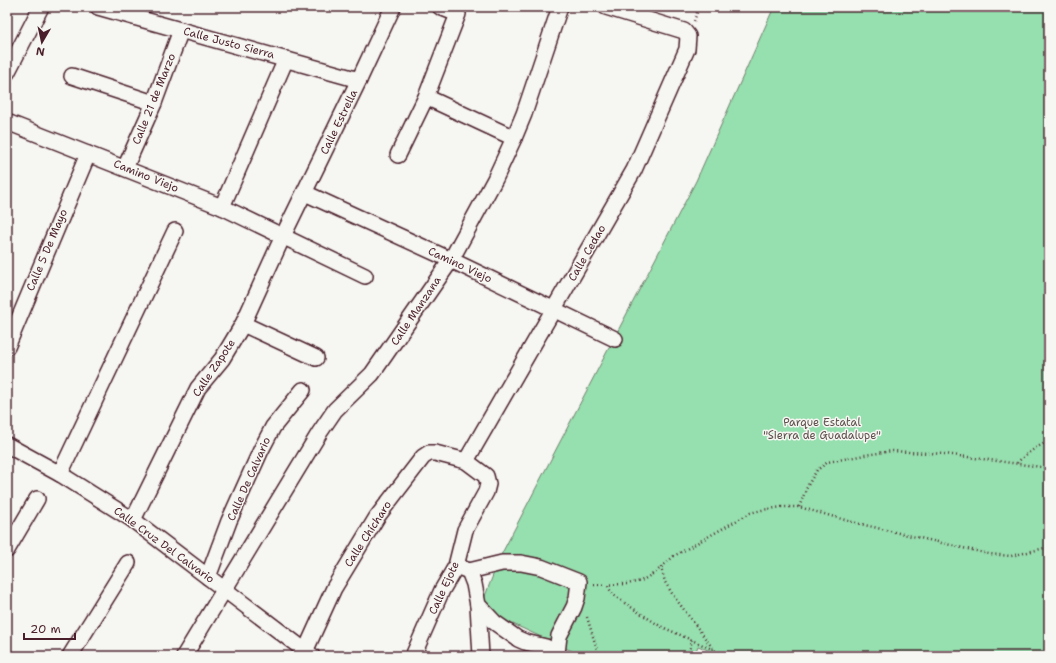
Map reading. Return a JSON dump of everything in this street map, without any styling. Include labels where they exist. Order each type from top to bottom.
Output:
[{"type":"street","points":[[7,73],[41,7]]},
{"type":"street","name":"Calle Justo Sierra","points":[[98,7],[359,80]]},
{"type":"street","name":"Calle Estrella","points":[[283,236],[305,193],[393,7]]},
{"type":"street","points":[[398,155],[426,97],[458,14],[440,7]]},
{"type":"street","name":"Calle Manzana","points":[[184,656],[320,432],[335,410],[372,374],[451,260],[495,179],[514,138],[524,114],[560,7]]},
{"type":"street","name":"Calle Cedao","points":[[466,461],[634,170],[686,49],[688,36],[684,31],[606,7]]},
{"type":"street","name":"Calle 21 de Marzo","points":[[125,168],[154,103],[181,30]]},
{"type":"street","points":[[222,207],[286,59]]},
{"type":"street","points":[[72,76],[154,103]]},
{"type":"street","points":[[426,97],[514,138]]},
{"type":"street","name":"Camino Viejo","points":[[7,122],[222,207],[365,276]]},
{"type":"street","name":"Calle 5 De Mayo","points":[[7,347],[88,154]]},
{"type":"street","name":"Camino Viejo","points":[[305,193],[451,260],[615,339]]},
{"type":"street","points":[[60,474],[175,231]]},
{"type":"street","name":"Calle Zapote","points":[[133,520],[198,388],[222,359],[242,324],[283,236]]},
{"type":"street","points":[[242,324],[316,358]]},
{"type":"street","name":"Calle De Calvario","points":[[208,577],[229,521],[260,450],[273,427],[303,390]]},
{"type":"street","name":"Calle Cruz Del Calvario","points":[[7,445],[60,474],[133,520],[307,654]]},
{"type":"street","name":"Calle Chícharo","points":[[307,654],[320,617],[334,588],[377,517],[423,457],[429,453],[435,453],[466,461]]},
{"type":"street","name":"Calle Ejote","points":[[413,656],[442,590],[463,568],[465,530],[486,492],[488,484],[486,476],[466,461]]},
{"type":"street","points":[[7,550],[37,499]]},
{"type":"street","points":[[70,656],[128,563]]},
{"type":"street","points":[[481,656],[478,605],[474,584],[463,568],[502,563],[521,563],[542,567],[580,582],[577,598],[559,636],[557,655]]},
{"type":"street","points":[[478,605],[494,622],[518,639],[546,647],[557,655]]},
{"type":"path","points":[[1016,463],[1038,446],[1049,442]]},
{"type":"path","points":[[799,507],[808,485],[817,470],[828,462],[865,455],[892,451],[944,454],[1049,468]]},
{"type":"path","points":[[580,582],[608,586],[641,581],[650,577],[674,556],[750,513],[775,508],[799,507],[856,523],[989,554],[1011,556],[1049,547]]},
{"type":"path","points":[[661,567],[665,582],[673,595],[714,650]]},
{"type":"path","points":[[608,586],[611,592],[640,614],[660,626],[725,656]]},
{"type":"path","points":[[577,598],[589,621],[600,656]]},
{"type":"path","points":[[688,656],[692,640]]},
{"type":"green space","name":"Parque Estatal \"Sierra de Guadalupe\"","points":[[774,7],[1049,7],[1049,656],[722,656],[698,646],[694,656],[583,656],[480,609],[500,557],[696,181]]}]
